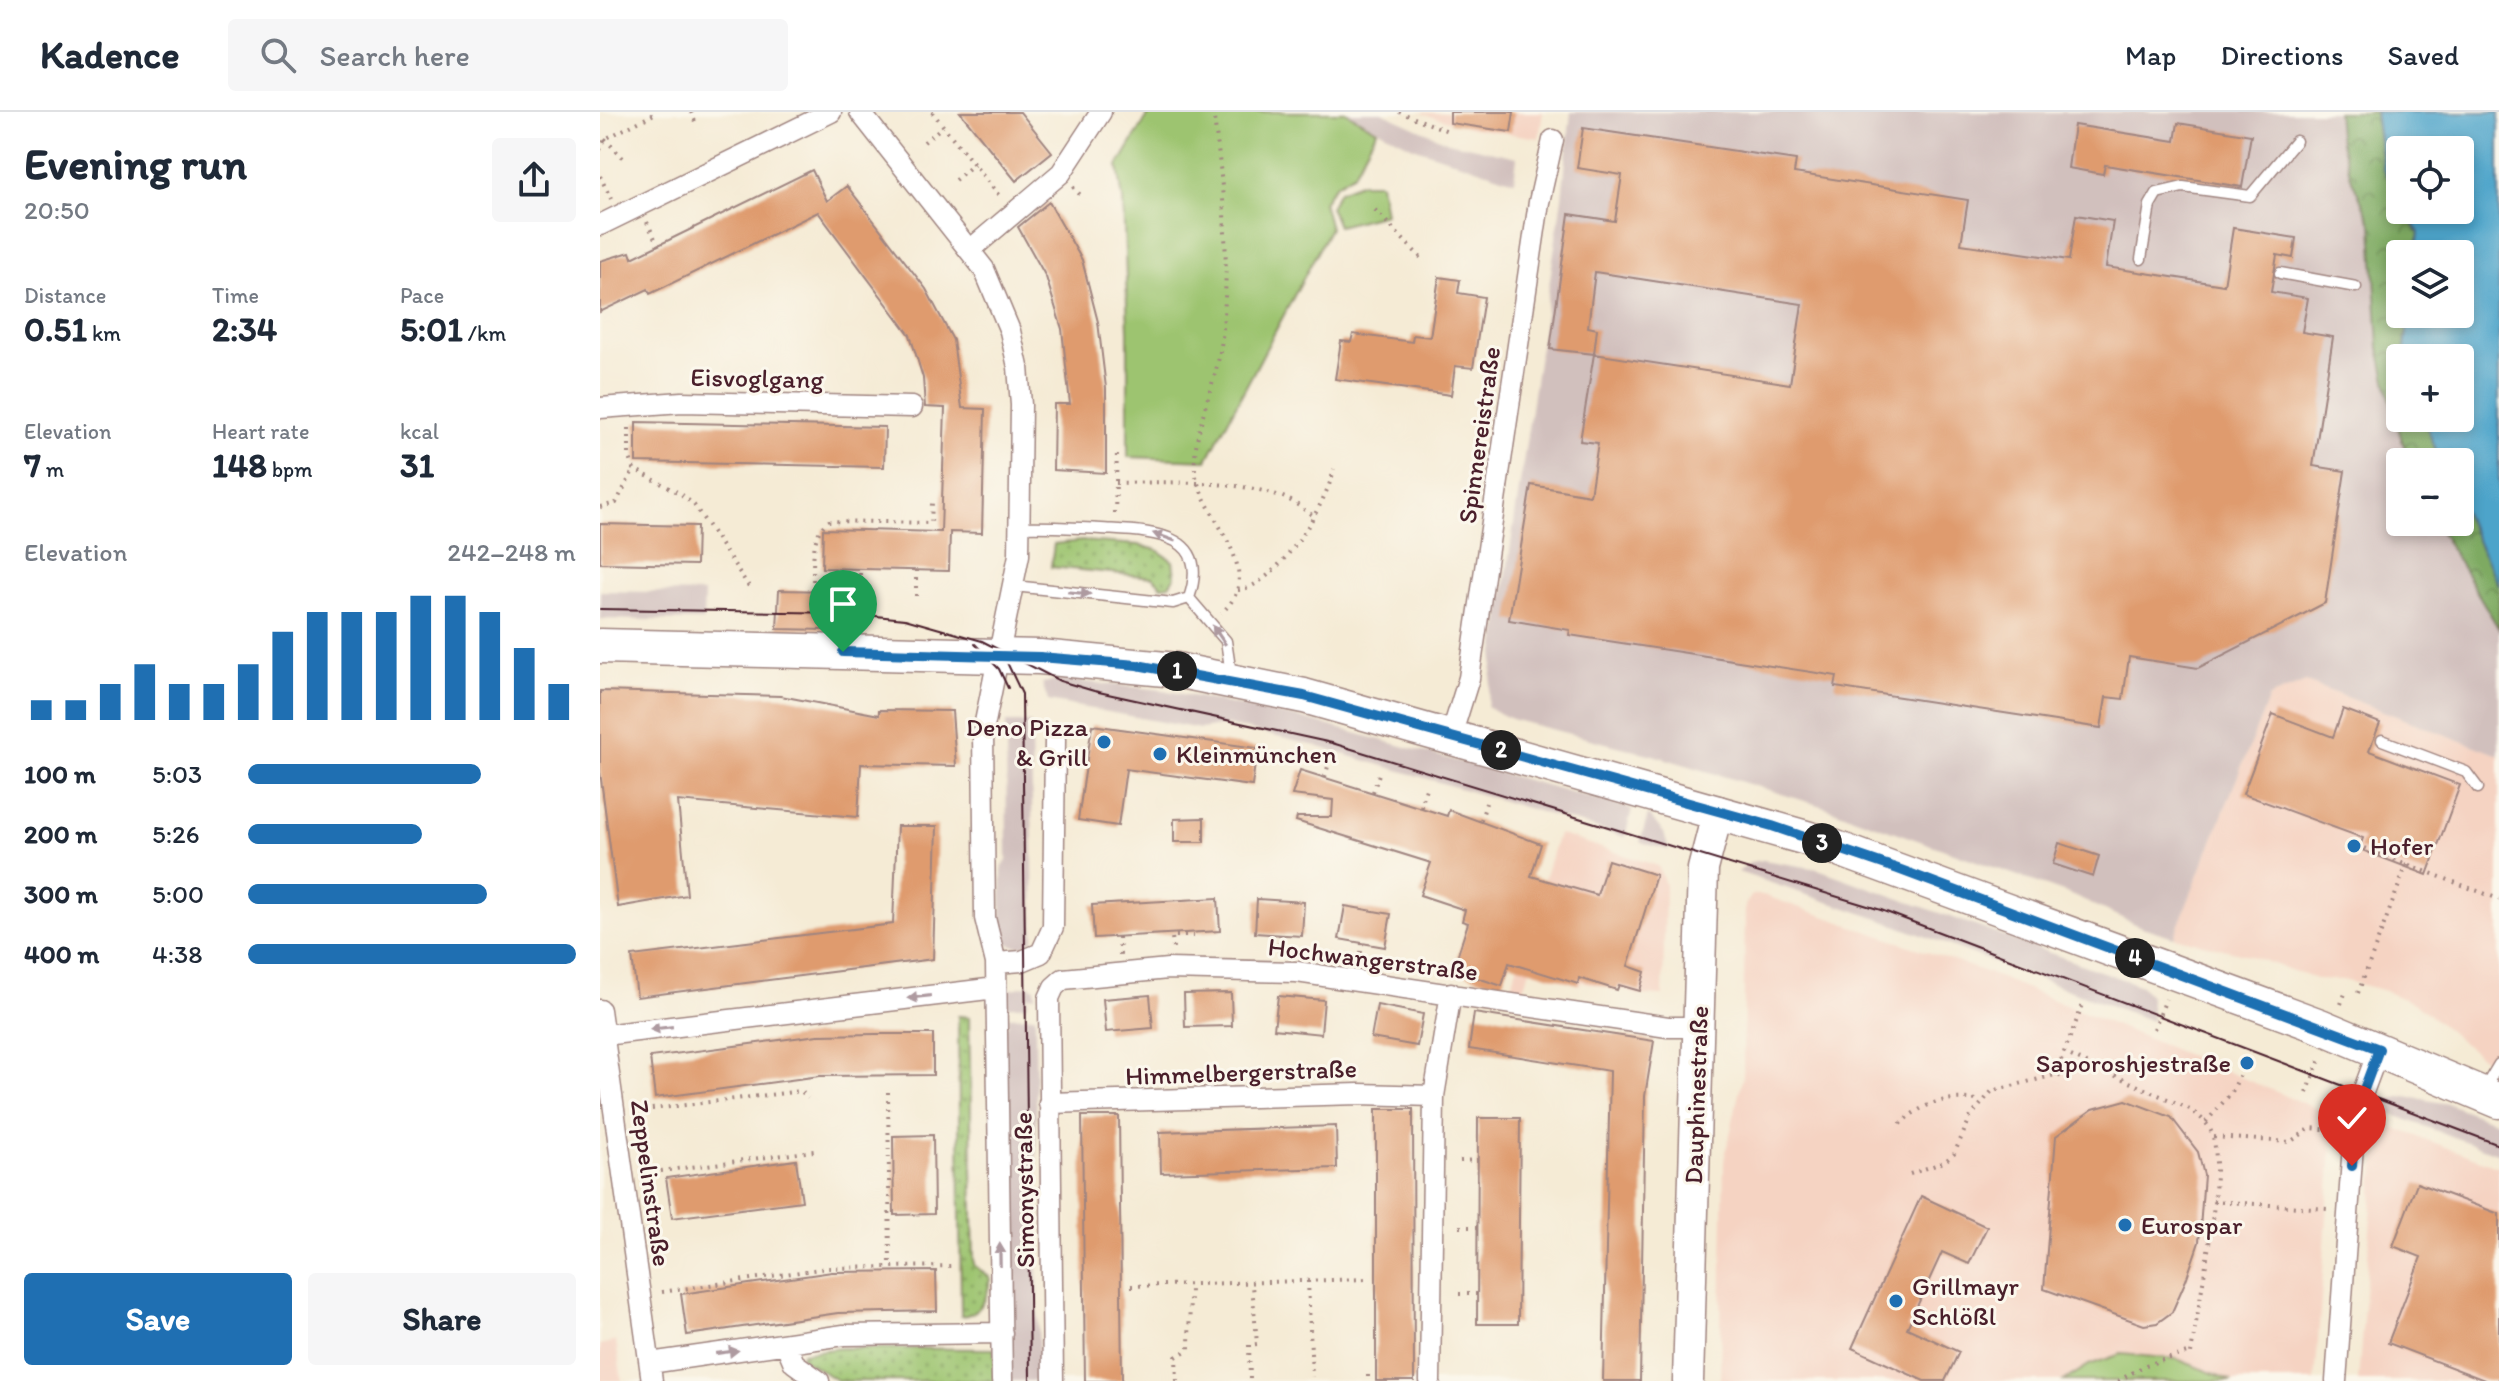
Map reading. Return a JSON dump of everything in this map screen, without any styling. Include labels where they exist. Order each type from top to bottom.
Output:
[{"type":"main road","points":[[600,646],[1000,656],[1137,665],[1232,680],[1451,736],[1718,811],[1898,869],[2379,1049],[2490,1097]]},
{"type":"main road","name":"Dauphinestraße","points":[[1688,1381],[1703,869],[1718,811]]},
{"type":"street","points":[[600,225],[831,112]]},
{"type":"street","name":"Simonystraße","points":[[860,112],[970,250],[999,298],[1018,367],[1021,527],[1014,586],[983,732],[985,918],[996,963],[1002,1381]]},
{"type":"street","points":[[970,250],[1061,173],[1101,112]]},
{"type":"street","name":"Spinnereistraße","points":[[1451,736],[1469,678],[1539,202],[1553,140]]},
{"type":"street","name":"Eisvoglgang","points":[[600,408],[682,402],[912,407]]},
{"type":"street","points":[[996,963],[1022,961],[1041,953],[1053,927],[1055,739]]},
{"type":"street","name":"Hochwangerstraße","points":[[1049,998],[1054,987],[1074,976],[1168,969],[1297,972],[1668,1027],[1698,1027]]},
{"type":"street","points":[[604,1035],[996,988]]},
{"type":"street","points":[[1430,1381],[1434,1096],[1451,993]]},
{"type":"street","name":"Simonystraße","points":[[1049,998],[1053,1381]]},
{"type":"street","name":"Zeppelinstraße","points":[[600,1011],[651,1372],[844,1335],[1002,1333]]},
{"type":"street","points":[[2336,1381],[2354,1131],[2357,1108],[2379,1049]]},
{"type":"street","name":"Himmelbergerstraße","points":[[1049,1103],[1359,1094],[1434,1096]]},
{"type":"street","points":[[786,1344],[794,1363],[819,1381]]},
{"type":"lane","points":[[2141,259],[2150,205],[2157,193],[2183,187],[2250,196],[2296,141]]},
{"type":"lane","points":[[2280,273],[2356,287]]},
{"type":"lane","points":[[1021,527],[1163,534],[1185,547],[1195,572],[1189,598]]},
{"type":"lane","points":[[1014,586],[1173,603],[1189,598]]},
{"type":"lane","points":[[1189,598],[1226,641],[1232,680]]},
{"type":"lane","points":[[2382,740],[2466,772],[2478,788]]},
{"type":"lane","points":[[2490,1097],[2499,1064]]},
{"type":"path","points":[[600,150],[605,139],[658,112]]},
{"type":"path","points":[[691,112],[696,124]]},
{"type":"path","points":[[932,112],[1005,203]]},
{"type":"path","points":[[1210,622],[1232,603],[1238,590],[1232,546],[1199,484],[1197,446],[1217,373],[1226,261],[1213,112]]},
{"type":"path","points":[[1399,112],[1448,131]]},
{"type":"path","points":[[924,142],[943,126]]},
{"type":"path","points":[[605,139],[624,159]]},
{"type":"path","points":[[955,180],[974,164]]},
{"type":"path","points":[[600,176],[613,204]]},
{"type":"path","points":[[1375,210],[1424,261]]},
{"type":"path","points":[[646,220],[658,245]]},
{"type":"path","points":[[629,406],[629,455],[634,469],[681,494],[694,505],[750,588]]},
{"type":"path","points":[[1115,530],[1117,452]]},
{"type":"path","points":[[600,507],[616,503],[634,469]]},
{"type":"path","points":[[1238,590],[1262,577],[1290,553],[1315,517],[1334,469]]},
{"type":"path","points":[[1116,483],[1199,484],[1280,495],[1315,517]]},
{"type":"path","points":[[813,589],[815,547],[822,525],[829,521],[931,523],[932,503]]},
{"type":"path","points":[[860,569],[860,591]]},
{"type":"path","points":[[916,570],[916,597]]},
{"type":"path","points":[[1325,777],[1331,756]]},
{"type":"path","points":[[1373,792],[1380,771]]},
{"type":"path","points":[[1421,807],[1427,785]]},
{"type":"path","points":[[1481,820],[1486,803]]},
{"type":"path","points":[[2364,848],[2499,899]]},
{"type":"path","points":[[2358,993],[2407,864]]},
{"type":"path","points":[[1173,959],[1172,936],[1197,936],[1196,932]]},
{"type":"path","points":[[1278,960],[1280,934]]},
{"type":"path","points":[[1119,937],[1120,961]]},
{"type":"path","points":[[1359,969],[1362,943]]},
{"type":"path","points":[[2154,1029],[2165,999],[2176,1003]]},
{"type":"path","points":[[2055,1075],[2084,1002]]},
{"type":"path","points":[[2306,1051],[2321,1057]]},
{"type":"path","points":[[2071,1056],[2190,1109],[2206,1122],[2214,1137],[2212,1201],[2189,1354],[2146,1365],[2118,1381]]},
{"type":"path","points":[[2206,1122],[2232,1092],[2243,1068]]},
{"type":"path","points":[[1910,1174],[1944,1162],[1954,1154],[1981,1101],[1992,1091],[2055,1075],[2063,1077]]},
{"type":"path","points":[[636,1111],[801,1091],[808,1098]]},
{"type":"path","points":[[888,1092],[890,1267]]},
{"type":"path","points":[[1900,1124],[1915,1108],[1967,1098],[1981,1101]]},
{"type":"path","points":[[2214,1137],[2290,1142],[2311,1128],[2336,1130]]},
{"type":"path","points":[[645,1173],[814,1151]]},
{"type":"path","points":[[1460,1161],[1478,1160]]},
{"type":"path","points":[[2212,1201],[2330,1209]]},
{"type":"path","points":[[1460,1227],[1477,1227]]},
{"type":"path","points":[[662,1292],[827,1268],[955,1266]]},
{"type":"path","points":[[1131,1286],[1252,1285],[1368,1279]]},
{"type":"path","points":[[1308,1281],[1312,1377]]},
{"type":"path","points":[[1250,1379],[1249,1345],[1257,1344],[1252,1285]]},
{"type":"path","points":[[1177,1381],[1176,1357],[1189,1349],[1190,1286]]},
{"type":"path","points":[[1459,1294],[1477,1294]]},
{"type":"shaded area","points":[[1345,112],[1382,112],[1448,142],[1517,157],[1514,181],[1413,147]]},
{"type":"shaded area","points":[[1543,112],[1539,138],[1472,128],[1420,113]]},
{"type":"shaded area","points":[[1571,112],[2337,112],[2339,136],[2352,180],[2372,225],[2379,348],[2386,380],[2386,432],[2399,432],[2405,448],[2386,448],[2386,536],[2443,536],[2499,629],[2499,755],[2306,682],[2269,697],[2174,937],[2142,927],[2066,893],[1825,807],[1653,755],[1511,719],[1487,707],[1562,198]]},
{"type":"shaded area","points":[[600,591],[704,593],[703,621],[600,619]]},
{"type":"shaded area","points":[[1066,680],[1163,690],[1304,719],[1632,809],[1625,837],[1316,746],[1227,725],[1200,729],[1048,701],[1042,683]]},
{"type":"shaded area","name":"Hofer","points":[[2306,682],[2499,755],[2499,1067],[2478,1055],[2416,1004],[2382,990],[2343,980],[2316,979],[2248,955],[2174,937],[2269,697]]},
{"type":"shaded area","points":[[1006,723],[1031,723],[1034,939],[1022,947],[1008,944],[1001,933],[1002,866],[1007,861]]},
{"type":"shaded area","points":[[1648,815],[1664,833],[1669,850],[1640,842]]},
{"type":"shaded area","points":[[1558,834],[1658,866],[1665,884],[1663,996],[1640,995],[1582,981],[1579,985],[1530,970],[1523,989],[1511,987]]},
{"type":"shaded area","points":[[1763,860],[1818,869],[2141,986],[2150,996],[2152,1021],[1879,919],[1738,872],[1751,862]]},
{"type":"shaded area","points":[[1752,895],[1763,895],[1988,973],[2320,1110],[2330,1123],[2333,1135],[2315,1381],[2232,1381],[2201,1368],[2089,1365],[2064,1381],[1720,1381],[1724,1162],[1743,1075],[1745,905]]},
{"type":"shaded area","points":[[1029,985],[1035,988],[1036,996],[1028,996],[1028,1005],[1001,1007],[1001,992]]},
{"type":"shaded area","points":[[1035,1016],[1039,1381],[1009,1381],[1001,1026],[1008,1025],[1008,1017]]},
{"type":"shaded area","points":[[2406,1096],[2448,1104],[2499,1123],[2499,1154],[2378,1109],[2390,1099]]},
{"type":"shaded area","points":[[2390,1126],[2499,1167],[2499,1381],[2358,1381],[2377,1143],[2383,1128]]},
{"type":"shaded area","points":[[616,1341],[622,1381],[600,1381],[600,1345]]},
{"type":"green space","points":[[1150,112],[1345,112],[1377,130],[1354,173],[1335,185],[1323,202],[1330,228],[1207,460],[1128,457],[1128,331],[1123,200],[1118,166]]},
{"type":"green space","points":[[2337,112],[2375,112],[2386,174],[2386,224],[2414,224],[2419,233],[2418,240],[2386,240],[2386,328],[2407,328],[2406,344],[2386,344],[2386,380],[2379,348],[2372,225],[2352,180],[2339,136]]},
{"type":"green space","points":[[1360,183],[1380,183],[1385,214],[1338,226],[1330,207],[1339,191]]},
{"type":"green space","points":[[2399,432],[2429,432],[2435,448],[2405,448]]},
{"type":"green space","points":[[2474,534],[2499,586],[2499,629],[2443,536]]},
{"type":"green space","points":[[1082,541],[1139,545],[1157,550],[1173,561],[1175,576],[1169,585],[1162,586],[1153,577],[1051,567],[1054,544]]},
{"type":"green space","points":[[958,1016],[969,1017],[974,1265],[990,1278],[983,1303],[974,1312],[961,1316]]},
{"type":"green space","points":[[842,1348],[994,1349],[995,1381],[838,1381],[801,1358],[802,1353]]},
{"type":"green space","points":[[2121,1354],[2177,1359],[2232,1381],[2064,1381],[2089,1365]]},
{"type":"water","points":[[2375,112],[2499,112],[2499,586],[2474,534],[2474,448],[2435,448],[2429,432],[2474,432],[2474,344],[2406,344],[2407,328],[2474,328],[2474,240],[2418,240],[2419,233],[2414,224],[2474,224],[2474,136],[2386,136],[2386,174]]},
{"type":"building","points":[[960,112],[1020,112],[1052,152],[1016,181]]},
{"type":"building","points":[[1450,112],[1514,112],[1511,132],[1450,123]]},
{"type":"building","points":[[2178,123],[2251,135],[2242,187],[2105,165],[2103,174],[2068,168],[2074,125],[2175,141]]},
{"type":"building","points":[[1583,128],[1796,160],[1794,173],[1968,200],[1961,244],[2069,260],[2076,215],[2113,221],[2106,267],[2224,285],[2233,228],[2296,238],[2293,258],[2277,255],[2271,292],[2308,298],[2302,332],[2333,337],[2313,466],[2345,471],[2325,603],[2198,668],[2129,657],[2123,699],[2106,697],[2101,728],[1835,687],[1837,676],[1569,635],[1570,630],[1509,620],[1531,485],[1590,495],[1598,443],[1580,441],[1594,354],[1550,349],[1569,214],[1615,221],[1622,175],[1577,168]],"holes":[[[1595,272],[1802,304],[1790,384],[1594,354],[1597,329],[1588,327]]]},
{"type":"building","points":[[812,170],[827,201],[847,186],[926,289],[953,340],[962,408],[985,409],[982,533],[950,532],[949,571],[822,568],[823,529],[941,532],[945,408],[925,407],[923,378],[910,335],[818,212],[650,294],[648,289],[600,312],[600,261],[630,252],[632,258]]},
{"type":"building","points":[[1049,202],[1082,260],[1098,322],[1106,388],[1106,473],[1053,470],[1054,404],[1070,404],[1062,329],[1046,277],[1018,227]]},
{"type":"building","points":[[1439,277],[1460,280],[1458,293],[1484,297],[1473,368],[1455,366],[1451,395],[1335,379],[1341,341],[1351,342],[1353,334],[1412,342],[1413,335],[1430,337]]},
{"type":"building","points":[[636,422],[885,427],[884,467],[636,462]]},
{"type":"building","points":[[600,524],[697,526],[696,565],[600,563]]},
{"type":"building","points":[[779,590],[830,591],[828,630],[777,629]]},
{"type":"building","points":[[600,691],[781,696],[879,715],[879,710],[952,711],[956,766],[861,764],[858,817],[678,801],[687,895],[618,907],[600,772]]},
{"type":"building","points":[[2343,709],[2380,723],[2369,751],[2460,785],[2427,875],[2359,849],[2363,838],[2243,794],[2273,714],[2333,737]]},
{"type":"building","points":[[1092,725],[1257,748],[1252,786],[1126,769],[1118,826],[1078,820]]},
{"type":"building","points":[[1300,770],[1447,816],[1449,810],[1541,844],[1531,876],[1597,895],[1608,860],[1656,875],[1628,966],[1645,972],[1640,991],[1619,985],[1617,990],[1579,978],[1578,984],[1509,963],[1502,986],[1453,970],[1468,923],[1462,921],[1465,910],[1420,895],[1431,863],[1296,821],[1297,817],[1332,817],[1333,800],[1292,795]]},
{"type":"building","points":[[1204,818],[1204,842],[1174,842],[1174,819]]},
{"type":"building","points":[[897,826],[937,826],[933,959],[637,997],[632,956],[893,924]]},
{"type":"building","points":[[2059,843],[2099,856],[2093,877],[2053,864]]},
{"type":"building","points":[[1218,898],[1220,931],[1094,938],[1092,905]]},
{"type":"building","points":[[1257,899],[1304,902],[1302,936],[1255,933]]},
{"type":"building","points":[[1345,906],[1391,914],[1385,947],[1339,939]]},
{"type":"building","points":[[1231,993],[1232,1026],[1185,1027],[1184,994]]},
{"type":"building","points":[[1150,995],[1153,1028],[1106,1032],[1103,999]]},
{"type":"building","points":[[1278,996],[1324,1000],[1321,1034],[1274,1029]]},
{"type":"building","points":[[1377,1005],[1423,1014],[1417,1046],[1371,1038]]},
{"type":"building","points":[[1474,1013],[1654,1041],[1645,1096],[1640,1381],[1603,1381],[1610,1071],[1469,1049]]},
{"type":"building","points":[[933,1034],[933,1075],[820,1076],[655,1098],[650,1057],[818,1035]]},
{"type":"building","name":"Eurospar","points":[[2126,1100],[2171,1117],[2198,1152],[2204,1175],[2199,1242],[2186,1280],[2172,1312],[2157,1323],[2144,1325],[2044,1289],[2056,1136],[2093,1109]]},
{"type":"building","points":[[1376,1109],[1413,1109],[1414,1381],[1376,1381]]},
{"type":"building","points":[[1082,1116],[1119,1116],[1122,1381],[1085,1381]]},
{"type":"building","points":[[1478,1118],[1520,1118],[1518,1324],[1477,1324]]},
{"type":"building","points":[[1336,1126],[1337,1168],[1161,1173],[1160,1132]]},
{"type":"building","points":[[933,1135],[934,1214],[894,1215],[893,1136]]},
{"type":"building","points":[[796,1160],[802,1201],[672,1218],[666,1178]]},
{"type":"building","points":[[2417,1183],[2499,1214],[2499,1381],[2487,1381],[2388,1343],[2421,1257],[2393,1246]]},
{"type":"building","name":"Grillmayr Schlößl","points":[[1921,1196],[1987,1227],[1969,1264],[1942,1252],[1907,1328],[1959,1352],[1945,1381],[1924,1381],[1852,1348]]},
{"type":"building","points":[[936,1271],[937,1311],[838,1313],[687,1335],[681,1294],[832,1272]]},
{"type":"tram line","points":[[600,609],[846,613],[905,619],[982,641],[1060,681],[1332,743],[1881,910],[2499,1145]]},
{"type":"tram line","points":[[975,644],[999,669],[1008,688]]},
{"type":"tram line","points":[[1002,652],[1022,694],[1030,1381]]},
{"type":"place","name":"Deno Pizza & Grill","points":[[1104,742]]},
{"type":"place","name":"Kleinmünchen","points":[[1160,754]]},
{"type":"place","name":"Hofer","points":[[2354,846]]},
{"type":"place","name":"Saporoshjestraße","points":[[2247,1063]]},
{"type":"place","name":"Eurospar","points":[[2125,1225]]},
{"type":"place","name":"Grillmayr Schlößl","points":[[1896,1301]]},
{"type":"route","points":[[843,652],[1040,657],[1137,665],[1232,680],[1451,736],[1817,841],[2379,1049],[2357,1108],[2352,1166]]}]
